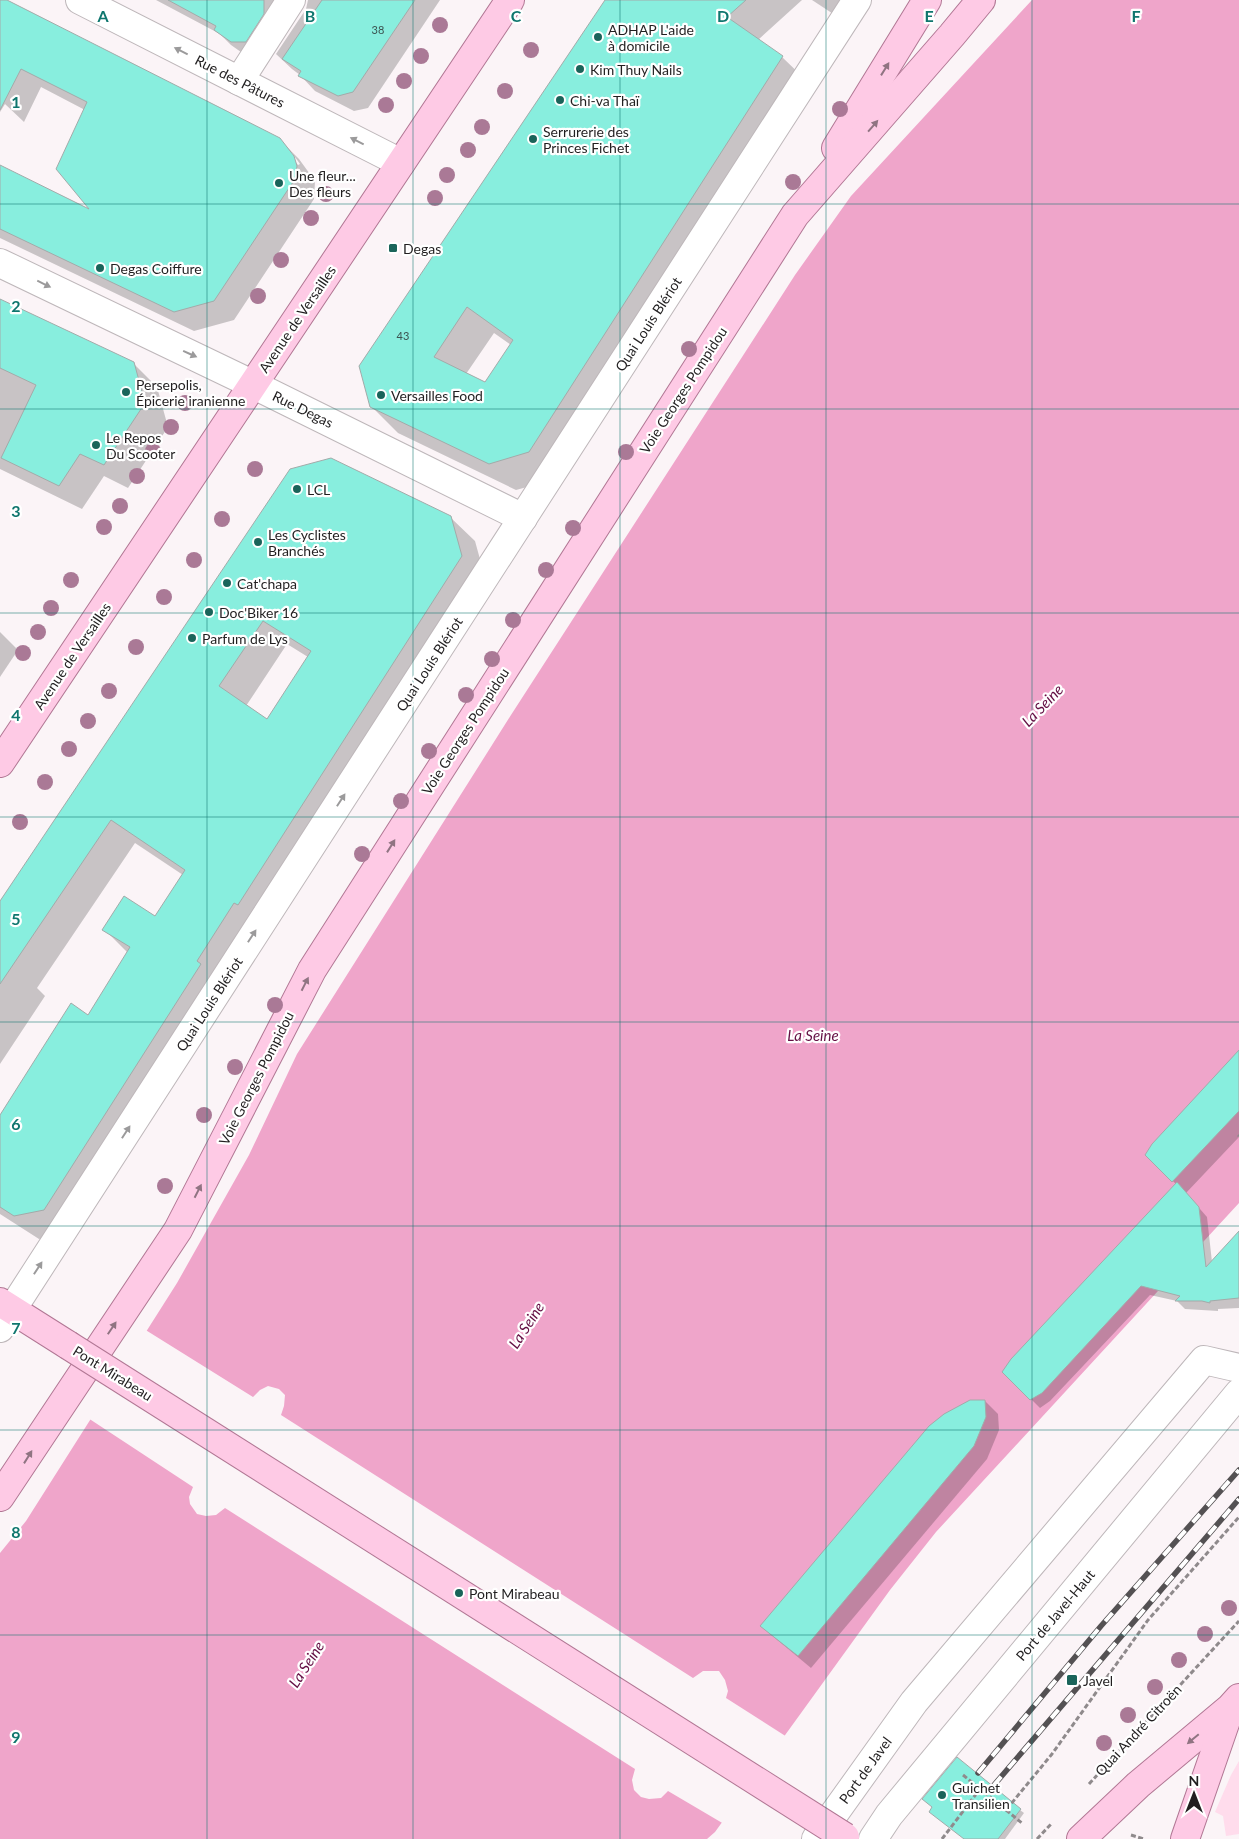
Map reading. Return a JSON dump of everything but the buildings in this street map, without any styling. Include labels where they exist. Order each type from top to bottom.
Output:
[{"type":"main road","name":"Avenue de Versailles","points":[[0,763],[510,0]]},
{"type":"main road","points":[[795,215],[927,0]]},
{"type":"main road","name":"Voie Georges Pompidou","points":[[0,1497],[178,1230],[312,970],[795,215],[952,35],[980,0]]},
{"type":"main road","name":"Pont Mirabeau","points":[[4,1313],[68,1345],[846,1838]]},
{"type":"main road","points":[[1081,1839],[1138,1785],[1235,1703]]},
{"type":"main road","points":[[1185,1839],[1235,1703]]},
{"type":"street","name":"Rue des Pâtures","points":[[80,0],[401,163]]},
{"type":"street","points":[[240,81],[292,0]]},
{"type":"street","name":"Quai Louis Blériot","points":[[4,1313],[523,518],[857,0]]},
{"type":"street","name":"Rue Degas","points":[[0,263],[254,385],[523,518]]},
{"type":"street","name":"Port de Javel","points":[[816,1839],[914,1702],[1204,1360],[1239,1368]]},
{"type":"street","name":"Port de Javel-Haut","points":[[873,1839],[889,1815],[1239,1393]]},
{"type":"path","points":[[1006,1810],[1052,1754],[1148,1620],[1239,1517]]},
{"type":"path","name":"Quai André Citroën","points":[[1083,1790],[1239,1621]]},
{"type":"path","points":[[942,1839],[980,1789],[1024,1824]]},
{"type":"path","points":[[1037,1839],[1057,1818]]},
{"type":"path","points":[[1130,1834],[1141,1839]]},
{"type":"shaded area","points":[[1239,1761],[1239,1834],[1226,1836],[1223,1816],[1215,1812]]},
{"type":"water","name":"La Seine","points":[[1032,0],[1239,0],[1239,1203],[936,1532],[890,1590],[715,1832],[707,1839],[0,1839],[0,1553],[26,1521],[177,1283],[249,1155],[297,1054],[511,715],[795,275],[851,196]]},
{"type":"pier","name":"Pont Mirabeau","points":[[144,1329],[253,1397],[260,1390],[268,1386],[279,1389],[285,1395],[281,1415],[693,1678],[703,1671],[719,1671],[725,1680],[728,1691],[726,1698],[787,1737],[724,1824],[668,1791],[661,1798],[649,1799],[641,1797],[634,1790],[632,1780],[635,1769],[225,1508],[216,1515],[206,1516],[197,1514],[190,1504],[189,1497],[193,1487],[88,1418]]},
{"type":"railway","points":[[978,1773],[1101,1626],[1239,1470]]},
{"type":"railway","points":[[994,1785],[1239,1499]]},
{"type":"place","name":"ADHAP L'aide à domicile","points":[[598,37]]},
{"type":"place","name":"Kim Thuy Nails","points":[[580,69]]},
{"type":"place","name":"Chi-va Thaï","points":[[560,100]]},
{"type":"place","name":"Serrurerie des Princes Fichet","points":[[533,139]]},
{"type":"place","name":"Une fleur... Des fleurs","points":[[279,183]]},
{"type":"place","name":"Degas","points":[[393,248]]},
{"type":"place","name":"Degas Coiffure","points":[[100,268]]},
{"type":"place","name":"Persepolis, Épicerie iranienne","points":[[126,392]]},
{"type":"place","name":"Versailles Food","points":[[381,395]]},
{"type":"place","name":"Le Repos Du Scooter","points":[[96,445]]},
{"type":"place","name":"LCL","points":[[297,489]]},
{"type":"place","name":"Les Cyclistes Branchés","points":[[258,542]]},
{"type":"place","name":"Cat'chapa","points":[[227,583]]},
{"type":"place","name":"Doc'Biker 16","points":[[209,612]]},
{"type":"place","name":"Parfum de Lys","points":[[192,638]]},
{"type":"place","name":"Pont Mirabeau","points":[[459,1593]]},
{"type":"place","name":"Javel","points":[[1072,1680]]},
{"type":"place","name":"Guichet Transilien","points":[[942,1795]]}]
